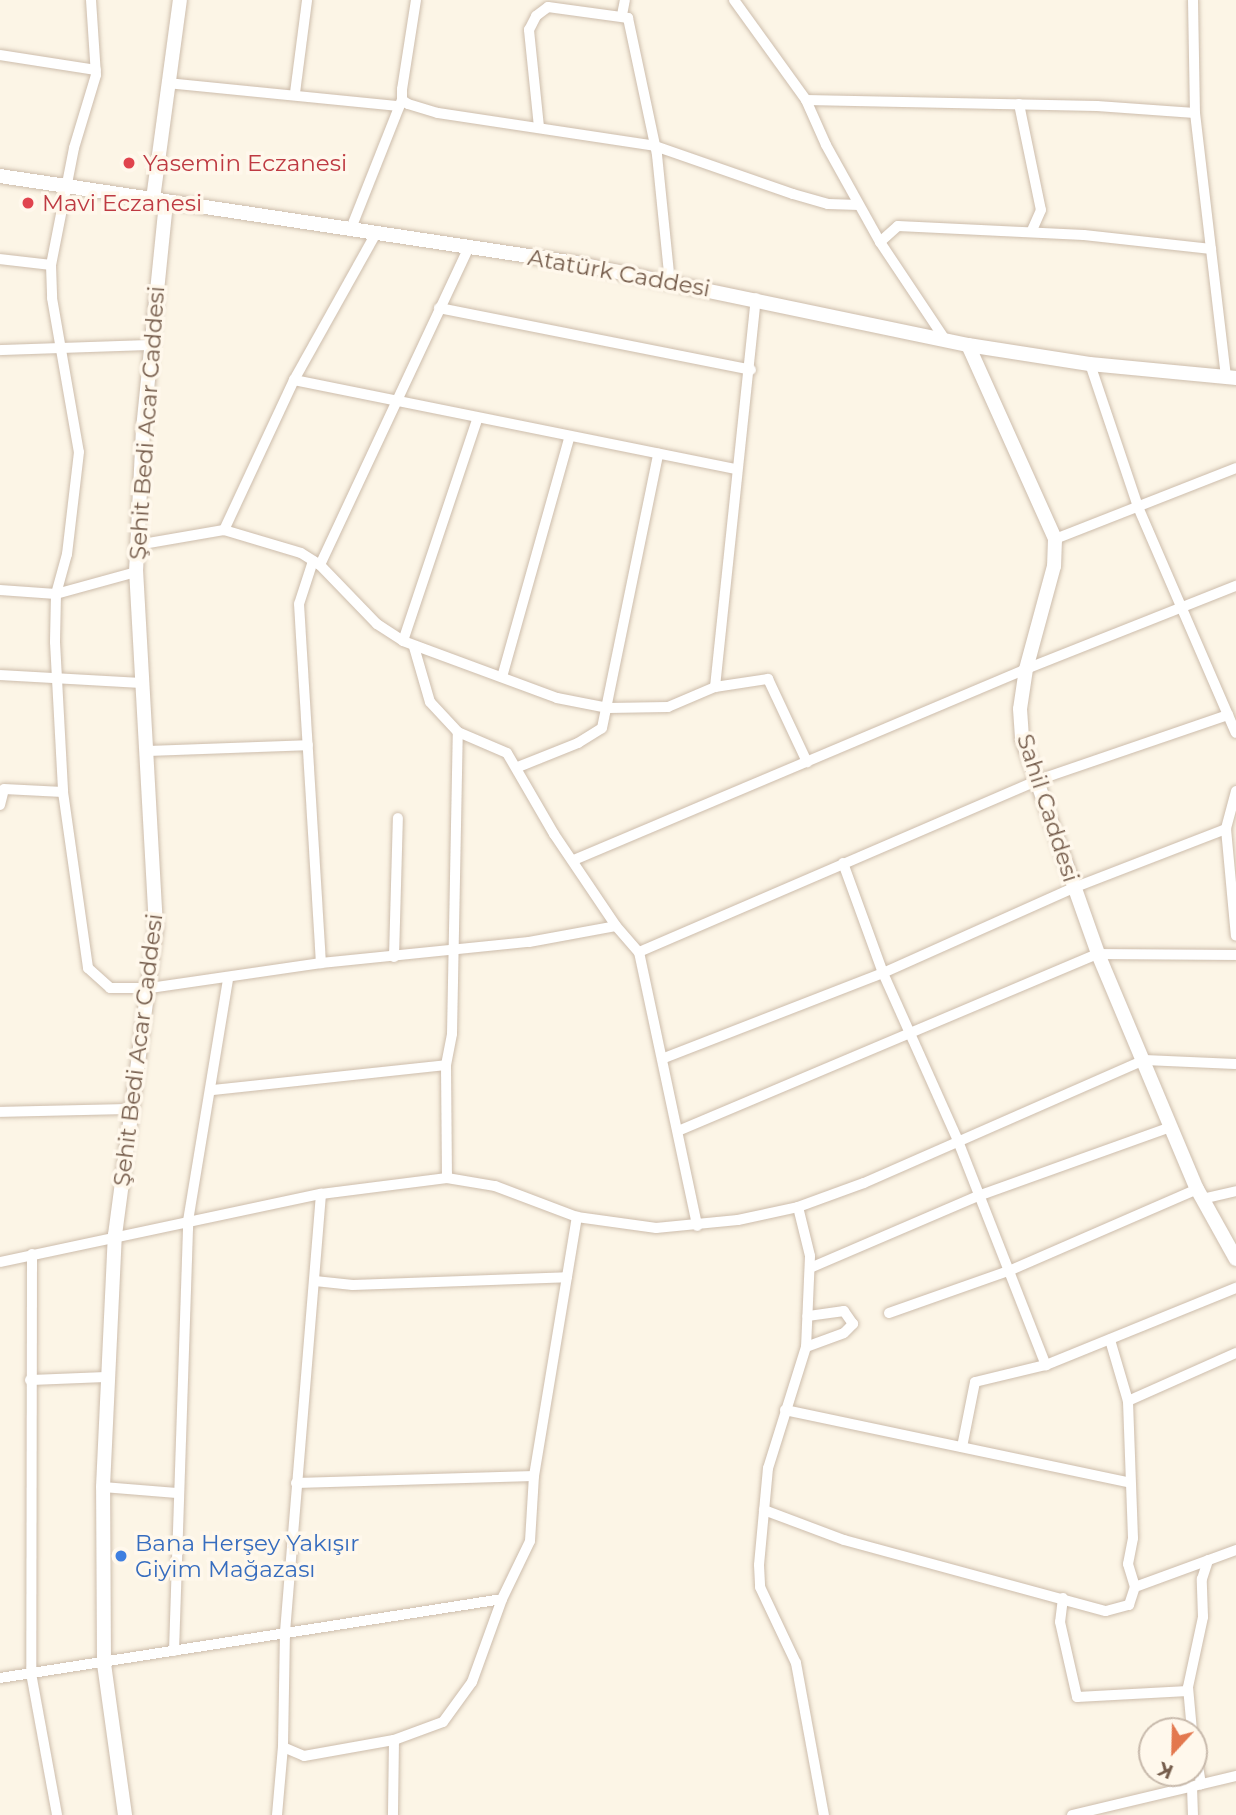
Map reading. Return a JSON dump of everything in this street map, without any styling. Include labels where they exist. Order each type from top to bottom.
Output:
[{"type":"street","points":[[91,0],[96,71],[66,185],[51,265],[61,349],[79,452],[67,554],[56,594],[57,679],[63,792],[88,968],[110,988],[150,988],[228,980],[321,963],[452,950],[616,926]]},
{"type":"street","name":"Şehit Bedi Acar Caddesi","points":[[125,1815],[104,1663],[103,1487],[115,1235],[150,988],[156,888],[141,683],[136,545],[167,83],[180,0]]},
{"type":"street","points":[[295,93],[307,0]]},
{"type":"street","points":[[350,231],[400,103],[416,0]]},
{"type":"street","points":[[625,0],[622,15],[632,32],[655,146],[670,282]]},
{"type":"street","points":[[734,0],[806,100],[880,242],[946,341]]},
{"type":"street","points":[[1194,0],[1195,113],[1211,249],[1231,377]]},
{"type":"street","points":[[539,127],[529,30],[536,16],[548,7],[622,15]]},
{"type":"street","points":[[0,55],[96,71]]},
{"type":"street","points":[[167,83],[400,103],[438,114],[655,146],[793,194],[828,204],[859,205]]},
{"type":"street","points":[[806,100],[1018,104],[1195,113]]},
{"type":"street","points":[[1018,104],[1041,211],[1031,232]]},
{"type":"street","name":"Atatürk Caddesi","points":[[0,176],[375,235],[469,247],[670,282],[756,298],[968,345],[1090,364],[1231,377]]},
{"type":"street","points":[[880,242],[898,226],[1031,232],[1211,249]]},
{"type":"street","points":[[224,530],[294,380],[375,235]]},
{"type":"street","points":[[321,963],[299,604],[316,563],[469,247]]},
{"type":"street","points":[[0,259],[51,265]]},
{"type":"street","points":[[715,687],[736,469],[751,370],[756,298]]},
{"type":"street","points":[[439,308],[751,370]]},
{"type":"street","points":[[0,350],[151,345]]},
{"type":"street","name":"Sahil Caddesi","points":[[968,345],[1055,539],[1054,566],[1026,669],[1020,709],[1022,739],[1098,954],[1199,1194],[1236,1259]]},
{"type":"street","points":[[1090,364],[1138,507],[1236,733]]},
{"type":"street","points":[[294,380],[477,420],[736,469]]},
{"type":"street","points":[[403,642],[477,420]]},
{"type":"street","points":[[502,677],[569,438]]},
{"type":"street","points":[[518,767],[590,736],[601,728],[608,708],[658,454]]},
{"type":"street","points":[[1055,539],[1235,471]]},
{"type":"street","points":[[136,545],[224,530],[316,563],[377,624],[403,642],[557,698],[608,708],[668,707],[715,687],[768,679],[807,762]]},
{"type":"street","points":[[0,590],[56,594],[136,572]]},
{"type":"street","points":[[574,860],[1026,669],[1236,586]]},
{"type":"street","points":[[414,647],[430,702],[458,732],[507,753],[616,926],[639,952],[664,1058],[696,1226]]},
{"type":"street","points":[[0,675],[141,683]]},
{"type":"street","points":[[639,952],[1038,780],[1228,715]]},
{"type":"street","points":[[447,1178],[446,1065],[452,1034],[458,732]]},
{"type":"street","points":[[146,751],[308,745]]},
{"type":"street","points":[[0,804],[4,789],[63,792]]},
{"type":"street","points":[[1236,791],[1226,829],[1236,936]]},
{"type":"street","points":[[394,957],[398,818]]},
{"type":"street","points":[[664,1058],[883,973],[1073,888],[1226,829]]},
{"type":"street","points":[[843,863],[883,973],[958,1141],[978,1196],[1011,1270],[1046,1365]]},
{"type":"street","points":[[678,1131],[1098,954],[1236,955]]},
{"type":"street","points":[[173,1651],[188,1221],[213,1090],[228,980]]},
{"type":"street","points":[[0,1262],[115,1235],[321,1194],[447,1178],[495,1186],[578,1217],[656,1228],[696,1226],[798,1207],[1144,1060],[1236,1064]]},
{"type":"street","points":[[213,1090],[446,1065]]},
{"type":"street","points":[[0,1112],[134,1109]]},
{"type":"street","points":[[810,1268],[978,1196],[1171,1126]]},
{"type":"street","points":[[890,1313],[1011,1270],[1199,1194],[1236,1191]]},
{"type":"street","points":[[277,1815],[283,1747],[285,1632],[321,1194]]},
{"type":"street","points":[[798,1207],[807,1236],[810,1268],[806,1347],[768,1468],[760,1587],[796,1663],[824,1815]]},
{"type":"street","points":[[283,1747],[304,1756],[394,1740],[443,1722],[472,1682],[502,1599],[530,1541],[534,1476],[578,1217]]},
{"type":"street","points":[[32,1254],[31,1673],[57,1815]]},
{"type":"street","points":[[315,1281],[353,1285],[567,1277]]},
{"type":"street","points":[[962,1447],[975,1382],[1046,1365],[1236,1288]]},
{"type":"street","points":[[806,1347],[844,1333],[853,1324],[844,1311],[807,1316]]},
{"type":"street","points":[[764,1510],[844,1540],[1115,1612],[1129,1605],[1135,1587],[1128,1564],[1133,1538],[1128,1482],[1128,1401],[1110,1340]]},
{"type":"street","points":[[1128,1401],[1236,1353]]},
{"type":"street","points":[[30,1380],[107,1377]]},
{"type":"street","points":[[785,1410],[1128,1482]]},
{"type":"street","points":[[296,1483],[534,1476]]},
{"type":"street","points":[[103,1487],[177,1493]]},
{"type":"street","points":[[1135,1587],[1236,1550]]},
{"type":"street","points":[[1191,1717],[1188,1690],[1203,1617],[1202,1579],[1208,1560]]},
{"type":"street","points":[[1063,1598],[1060,1622],[1077,1697],[1188,1690]]},
{"type":"street","points":[[0,1678],[502,1599]]},
{"type":"street","points":[[393,1815],[394,1740]]},
{"type":"street","points":[[1208,1783],[1236,1776]]},
{"type":"street","points":[[1072,1815],[1192,1787]]},
{"type":"street","points":[[1193,1815],[1196,1787]]},
{"type":"place","name":"Yasemin Eczanesi","points":[[129,163]]},
{"type":"place","name":"Mavi Eczanesi","points":[[28,203]]},
{"type":"place","name":"Bana Herşey Yakışır Giyim Mağazası","points":[[121,1556]]}]
